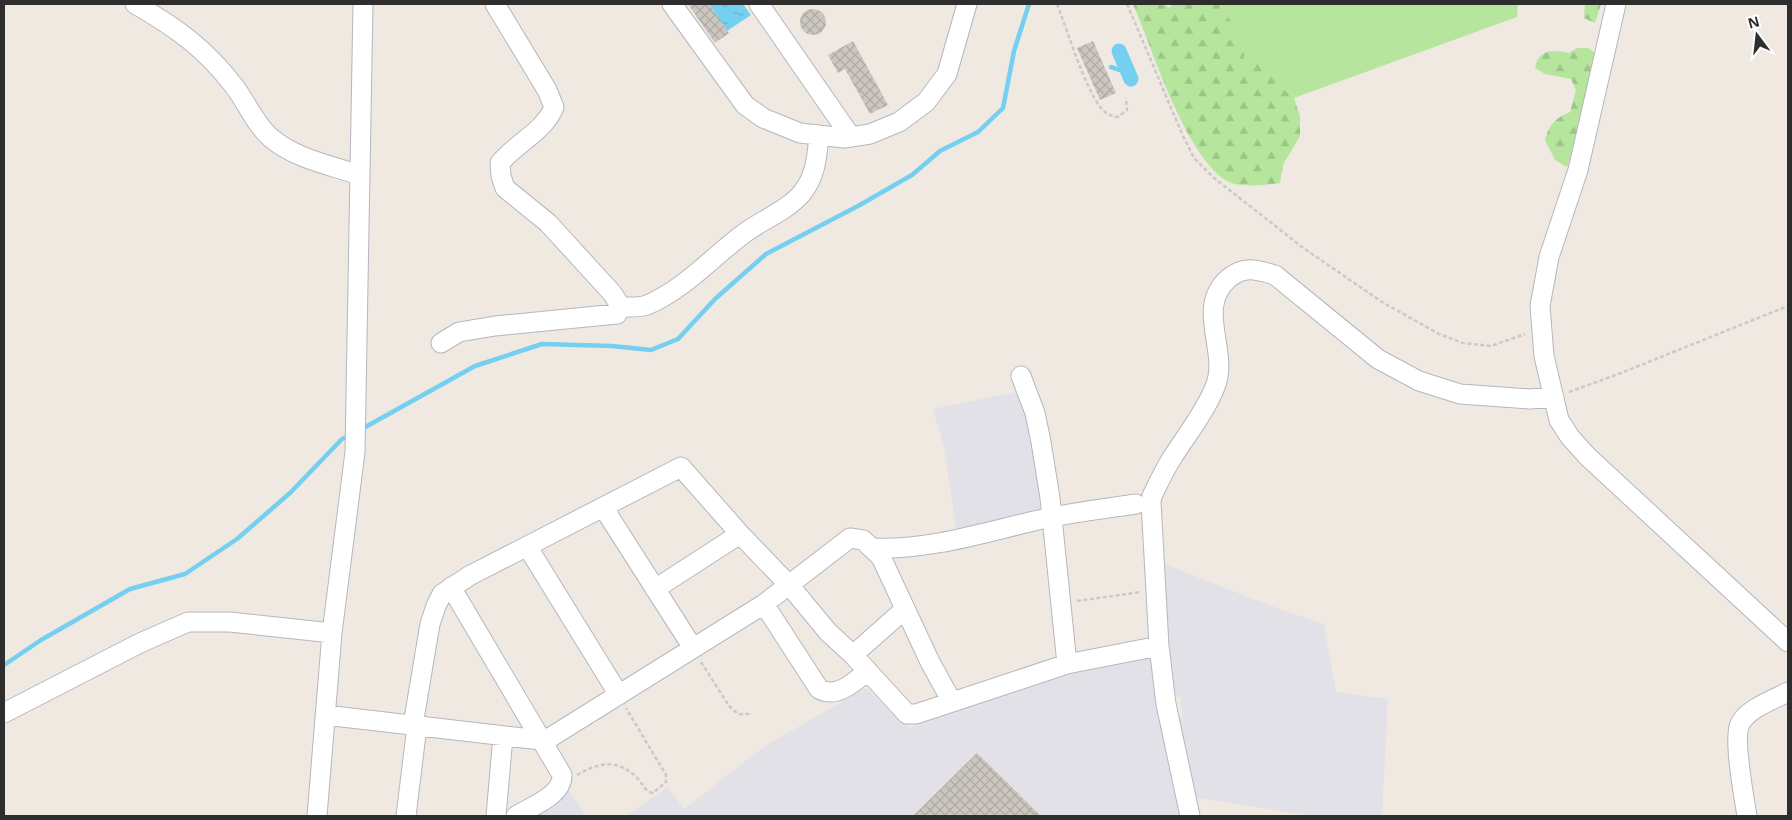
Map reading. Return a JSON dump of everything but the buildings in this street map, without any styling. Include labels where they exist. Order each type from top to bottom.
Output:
[{"type":"street","points":[[135,4],[181,32],[203,50],[220,68],[256,122],[271,138],[290,151],[359,174]]},
{"type":"street","points":[[318,816],[332,632],[355,452],[362,4]]},
{"type":"street","points":[[494,4],[547,90],[554,108],[545,122],[533,134],[509,152],[500,163],[501,176],[505,188],[548,223],[612,293],[621,307]]},
{"type":"street","points":[[672,4],[744,105],[763,118],[800,133],[844,138],[870,134],[899,122],[926,102],[947,74],[967,4]]},
{"type":"street","points":[[760,4],[851,137]]},
{"type":"street","points":[[1616,4],[1578,170],[1543,284],[1540,327],[1548,377],[1559,420],[1570,438],[1587,456],[1788,642]]},
{"type":"street","points":[[621,307],[645,306],[659,299],[702,269],[747,231],[788,205],[802,193],[812,177],[817,159],[819,135]]},
{"type":"street","points":[[1190,816],[1166,704],[1159,646],[1152,496],[1173,456],[1200,416],[1216,385],[1219,354],[1213,330],[1213,304],[1225,282],[1238,270],[1255,269],[1275,275],[1378,359],[1419,380],[1460,394],[1530,399],[1554,397]]},
{"type":"street","points":[[441,343],[459,332],[495,326],[617,314],[621,307]]},
{"type":"street","points":[[1021,376],[1039,426],[1052,518],[1067,664]]},
{"type":"street","points":[[406,816],[415,725],[430,624],[442,594],[451,587],[527,546],[680,467],[790,586],[828,632],[853,655],[907,714],[916,714],[1067,664],[1159,646]]},
{"type":"street","points":[[874,548],[893,549],[950,541],[1052,518],[1136,504]]},
{"type":"street","points":[[603,507],[693,648]]},
{"type":"street","points":[[655,589],[740,534]]},
{"type":"street","points":[[325,716],[542,740],[551,737],[764,604],[790,586],[850,538],[864,540],[881,557],[952,702]]},
{"type":"street","points":[[527,546],[619,695]]},
{"type":"street","points":[[451,587],[562,775],[562,782],[558,790],[516,816]]},
{"type":"street","points":[[764,604],[820,689],[827,694],[834,693],[851,684],[868,671]]},
{"type":"street","points":[[853,655],[905,609]]},
{"type":"street","points":[[4,713],[87,672],[140,643],[188,622],[230,622],[332,632]]},
{"type":"street","points":[[1746,816],[1738,738],[1740,724],[1750,712],[1788,692]]},
{"type":"street","points":[[496,816],[502,736]]},
{"type":"path","points":[[1057,4],[1087,81],[1101,108],[1110,116],[1118,117],[1127,110],[1126,98]]},
{"type":"path","points":[[1128,4],[1194,158],[1214,178],[1302,247],[1382,302],[1439,334],[1463,343],[1491,346],[1516,339],[1540,327]]},
{"type":"path","points":[[804,30],[823,16]]},
{"type":"path","points":[[1554,397],[1621,374],[1788,306]]},
{"type":"path","points":[[1060,604],[1117,594],[1155,590]]},
{"type":"path","points":[[693,648],[729,706],[738,714],[752,714]]},
{"type":"path","points":[[562,782],[598,764],[612,764],[627,770],[646,791],[653,793],[666,782],[666,775],[619,695]]},
{"type":"shaded area","points":[[1020,391],[1038,464],[1042,514],[957,534],[944,447],[933,409]]},
{"type":"shaded area","points":[[1164,564],[1274,607],[1324,624],[1336,692],[1388,699],[1382,816],[1313,816],[1192,797],[1176,721],[1183,716],[1180,697],[1171,694],[1165,645]]},
{"type":"shaded area","points":[[1150,658],[1155,666],[1157,709],[1181,816],[625,816],[668,787],[684,809],[765,746],[866,688],[910,728],[958,709],[1052,678]]},
{"type":"shaded area","points":[[568,789],[586,816],[528,816]]},
{"type":"green space","points":[[1133,4],[1163,4],[1170,8],[1172,4],[1219,4],[1239,32],[1244,53],[1244,71],[1258,63],[1275,74],[1283,89],[1294,98],[1300,116],[1300,136],[1283,165],[1280,183],[1239,185],[1227,181],[1212,168],[1197,149],[1184,126],[1160,74]]},
{"type":"green space","points":[[1219,4],[1518,4],[1517,17],[1294,98],[1283,89],[1275,74],[1244,71],[1244,53],[1239,32]]},
{"type":"green space","points":[[1585,4],[1601,4],[1595,23],[1584,18]]},
{"type":"green space","points":[[1577,48],[1588,48],[1595,53],[1573,152],[1567,167],[1555,160],[1545,140],[1548,130],[1553,123],[1570,112],[1576,90],[1571,79],[1545,74],[1535,68],[1539,57],[1547,52],[1569,53]]},
{"type":"water","points":[[709,4],[743,4],[751,15],[727,31]]},
{"type":"water","points":[[813,10],[818,11],[824,17],[824,27],[818,33],[813,34],[808,33],[802,27],[801,22],[802,17],[808,11]]},
{"type":"waterway","points":[[360,430],[475,366],[542,344],[612,346],[651,350],[678,339],[715,299],[766,254],[858,206],[912,175],[940,151],[978,132],[1003,108],[1014,51],[1029,4]]},
{"type":"waterway","points":[[1119,51],[1131,79]]},
{"type":"waterway","points":[[1111,67],[1129,73]]},
{"type":"waterway","points":[[4,665],[41,640],[130,589],[185,574],[237,539],[290,493],[342,439],[351,435]]}]
